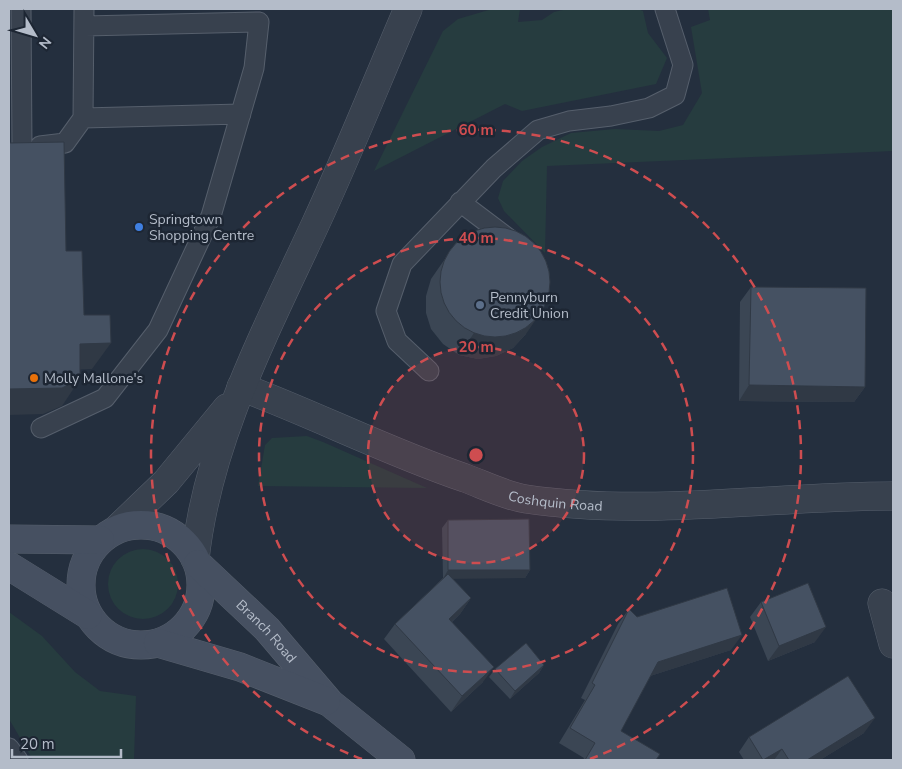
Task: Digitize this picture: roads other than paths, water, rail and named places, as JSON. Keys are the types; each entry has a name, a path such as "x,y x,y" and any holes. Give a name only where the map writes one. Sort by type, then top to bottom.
{"main road":[{"path":"9,540 108,534 137,524 157,526 175,534 189,547 197,562 202,583 199,602 195,611 177,634 158,643 138,645 118,641 101,631 88,615 81,596 80,576 87,557 108,534"},
{"name":"Branch Road","path":"197,562 268,630 330,703 401,760"},
{"path":"9,566 88,615"},
{"name":"Branch Road","path":"158,643 240,667 330,703"}],"street":[{"path":"197,562 205,494 238,393 330,193 408,9"},
{"path":"108,534 166,482 238,393"},
{"name":"Coshquin Road","path":"238,393 283,403 427,466 524,499 636,506 838,496 893,496"},
{"path":"882,603 893,644"}],"lane":[{"path":"21,9 15,148 65,143 83,118 84,18 259,22 254,68 211,216 158,330 105,398 41,428"},
{"path":"429,371 397,341 386,310 402,264 494,168 538,130 569,121 611,116 649,108 675,96 683,65 665,9"},
{"path":"83,118 241,114"},
{"path":"460,202 521,248"},
{"path":"9,748 18,760"}],"place":[{"name":"Springtown Shopping Centre","path":"139,227"},
{"name":"Pennyburn Credit Union","path":"480,305"},
{"name":"Molly Mallone's","path":"34,378"}]}
